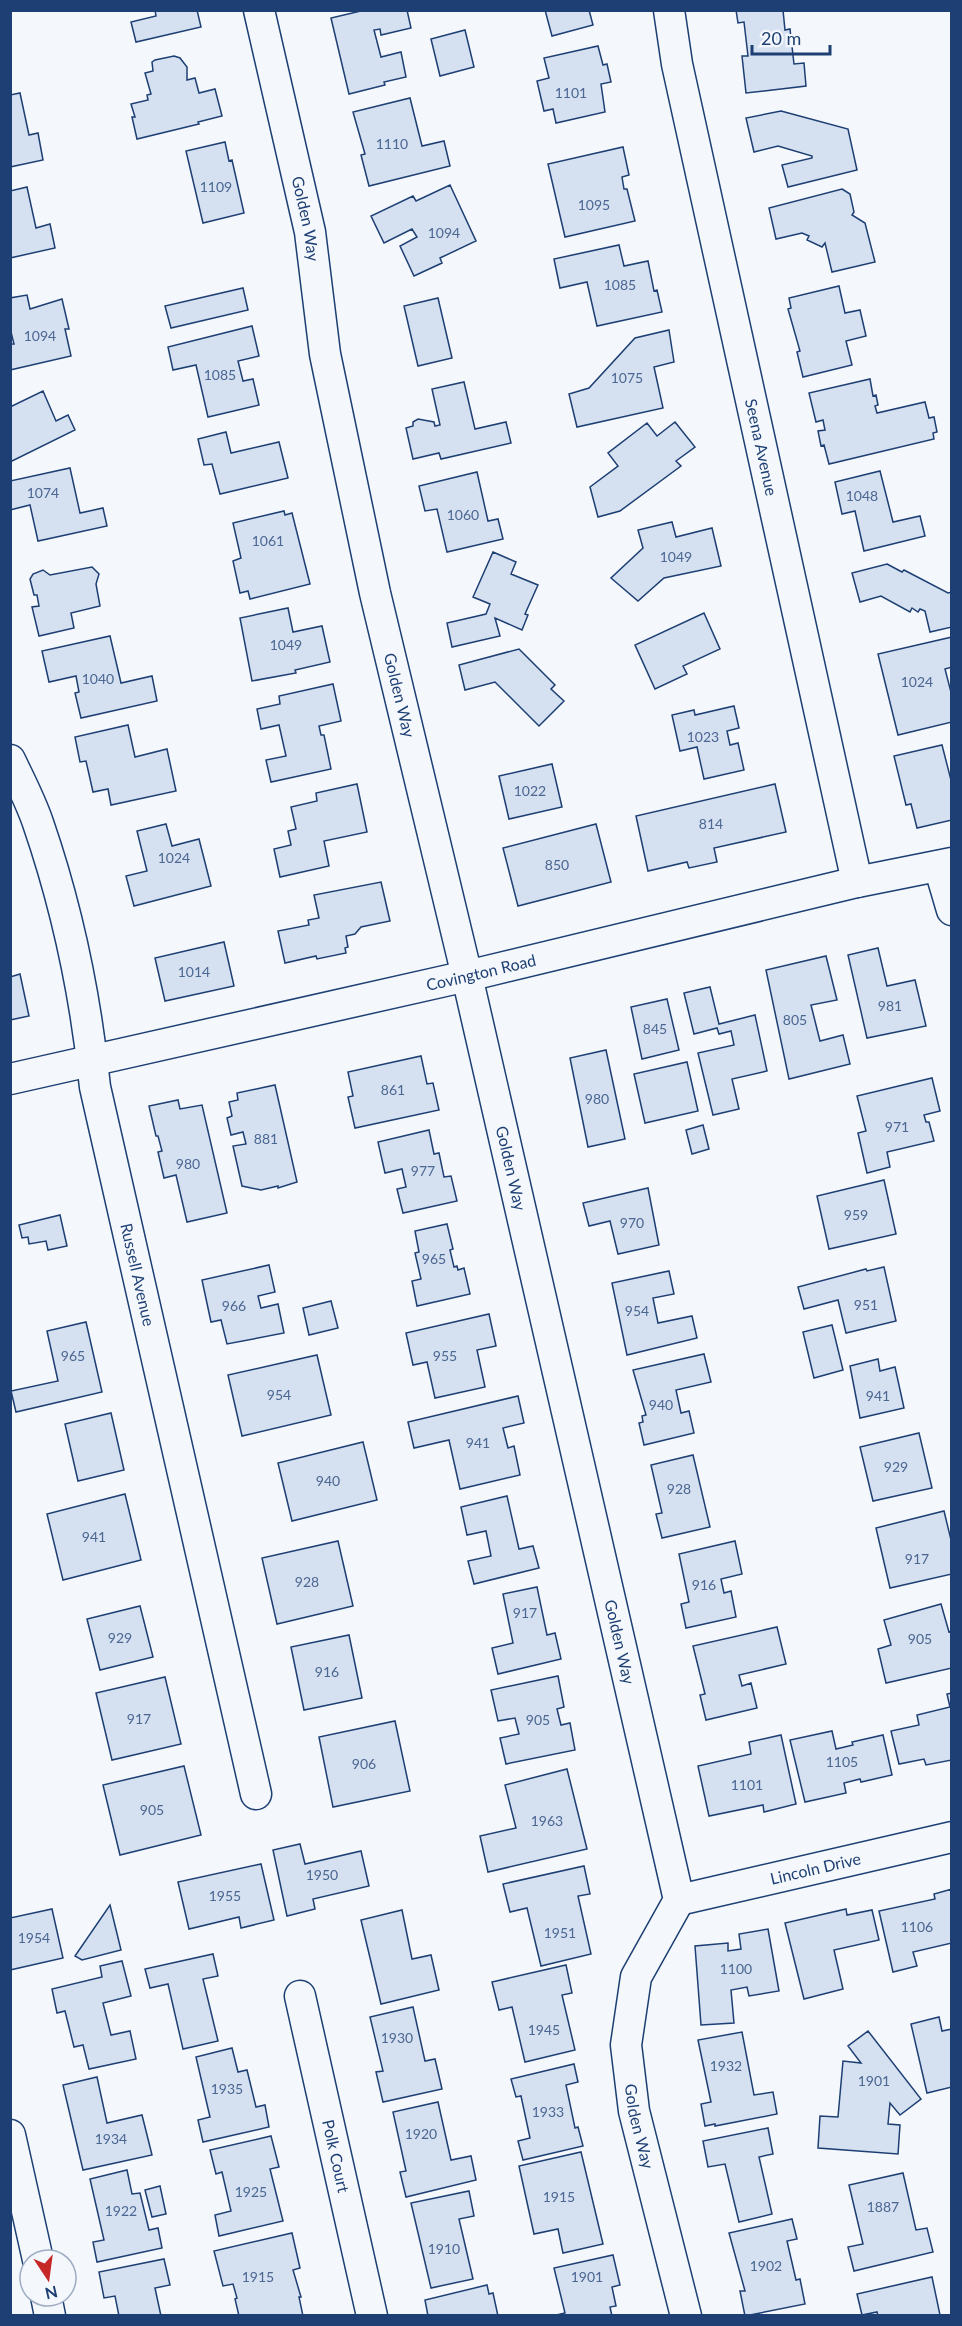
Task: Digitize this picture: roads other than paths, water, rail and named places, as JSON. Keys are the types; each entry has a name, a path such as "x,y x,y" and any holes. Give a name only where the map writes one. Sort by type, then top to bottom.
{"street":[{"name":"Golden Way","path":"259,10 310,232 325,354 375,593 467,976 679,1900 636,1977 626,2045 634,2111 686,2316"},
{"name":"Seena Avenue","path":"669,10 677,64 857,882"},
{"name":"Russell Avenue","path":"10,760 37,820 54,872 88,1022 97,1099 256,1794"},
{"name":"Covington Road","path":"10,1079 467,976 857,882 945,864"},
{"path":"945,864 951,910"},
{"name":"Lincoln Drive","path":"679,1900 951,1837"},
{"name":"Polk Court","path":"300,1996 372,2316"},
{"path":"10,2135 35,2248"}]}
